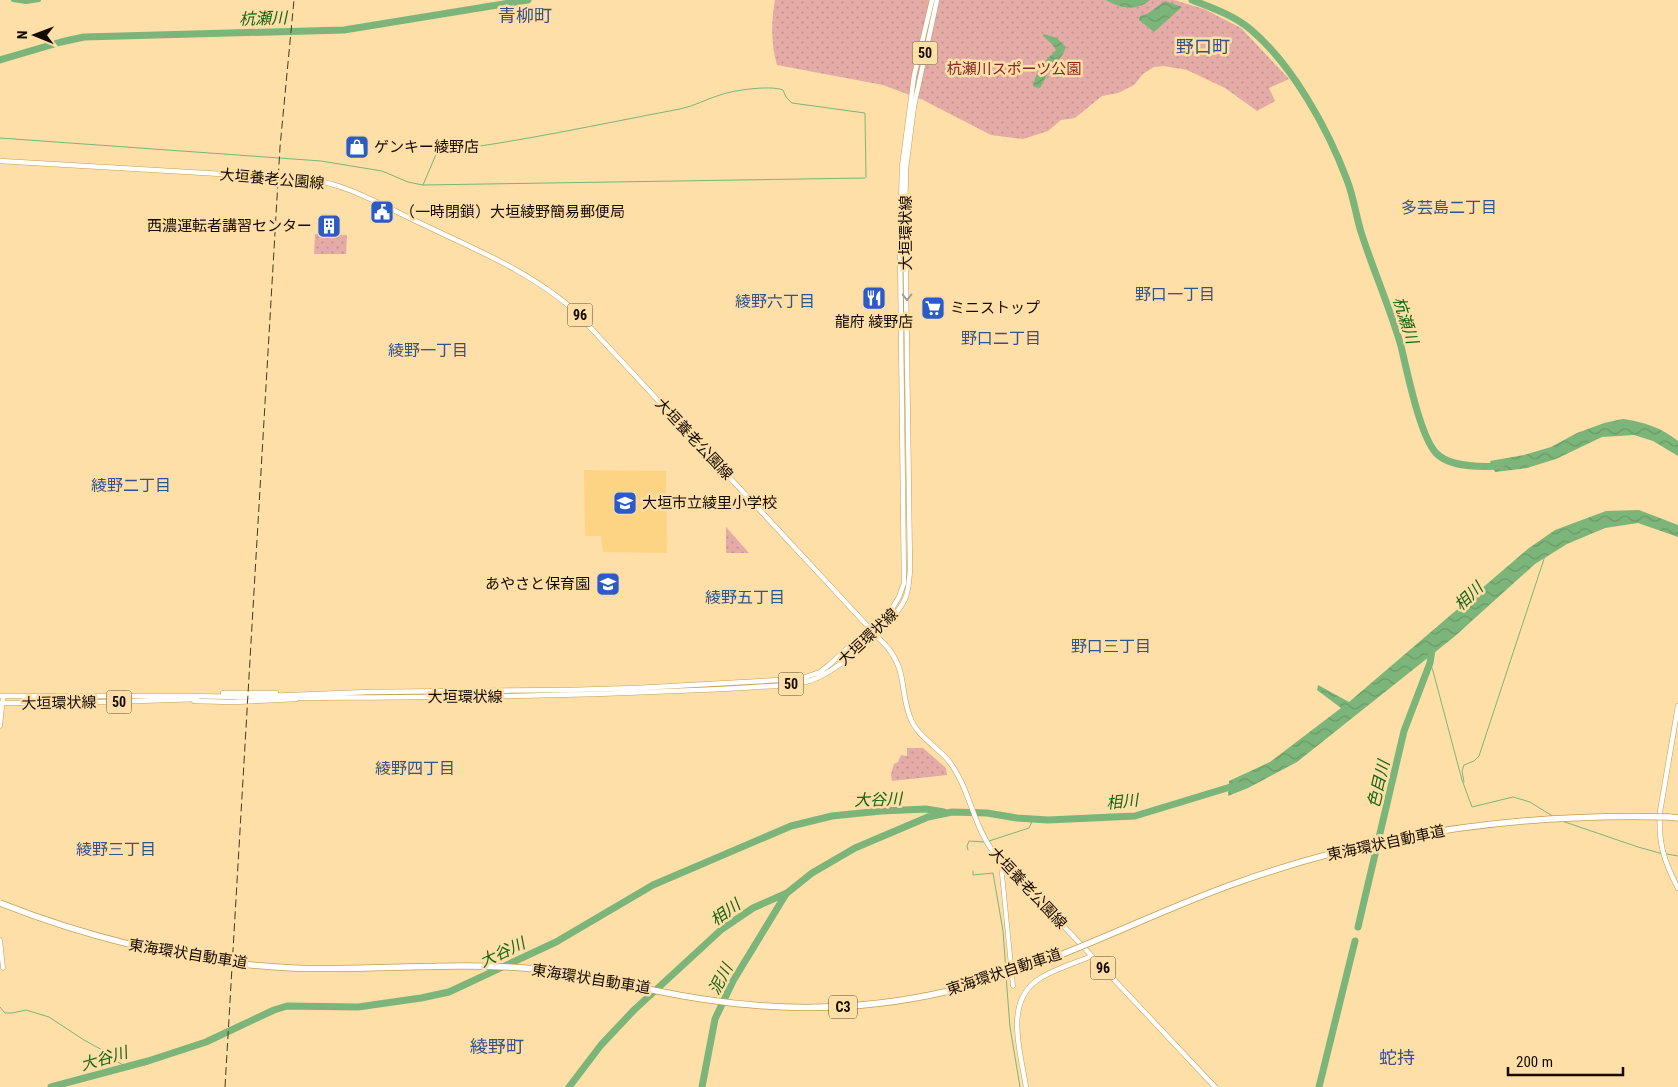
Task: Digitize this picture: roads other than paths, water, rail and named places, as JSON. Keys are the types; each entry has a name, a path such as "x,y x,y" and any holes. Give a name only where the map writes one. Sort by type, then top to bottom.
{"highway":[{"name":"東海環状自動車道","path":"0,903 43,920 102,938 161,952 219,962 294,968 451,966 520,968 579,975 685,996 732,1003 788,1007 845,1006 899,1001 978,984 1046,960 1239,882 1360,846 1439,831 1526,820 1594,816 1678,817"}],"main road":[{"name":"大垣環状線","path":"1,703 637,688 800,679 820,672 893,607 900,597 904,583 900,282 906,149 912,105 932,0"},
{"name":"大垣環状線","path":"912,105 937,0"},
{"name":"大垣養老公園線","path":"0,161 299,179 330,183 517,269 538,282 575,311 875,633 895,657 899,666 904,683 909,716 914,725 956,771 981,833 992,850 1215,1087"},
{"name":"大垣環状線","path":"303,696 502,697 637,693 793,684 813,680 833,670 898,610 905,599 909,584 903,213"},
{"path":"190,698 243,693 303,696"},
{"name":"大垣環状線","path":"1,696 190,698"},
{"path":"190,698 242,702 303,696"},
{"path":"1678,706 1659,826 1665,863 1678,888"},
{"path":"1026,1087 1017,1019 1018,1008 1024,993 1039,978 1092,956"}],"street":[{"path":"0,726 1,696"},
{"path":"1003,862 1002,874 1013,986"},
{"path":"0,940 2,968"}],"water":[{"path":"1106,0 1150,0 1140,6 1129,8"},
{"path":"1165,1 1182,7 1154,32 1139,20 1140,16 1147,14"},
{"path":"1044,34 1057,38 1066,47 1063,54 1052,69 1050,69 1040,88 1033,85 1037,74 1056,50 1043,36"},
{"path":"1623,419 1652,426 1672,436 1678,441 1678,456 1653,441 1634,435 1602,437 1556,459 1527,468 1495,472 1490,461 1524,455 1551,447 1577,433 1604,423"},
{"path":"1639,510 1678,525 1678,537 1638,523 1605,528 1567,544 1535,564 1454,637 1297,762 1248,788 1228,796 1229,781 1270,762 1341,708 1317,690 1318,685 1349,702 1529,548 1555,530 1606,511"}],"waterway":[{"path":"13,0 26,2 39,0"},
{"name":"杭瀬川","path":"0,60 84,37 344,30 528,0"},
{"name":"杭瀬川","path":"1192,0 1237,20 1265,43 1294,79 1319,119 1339,160 1349,187 1362,235 1397,332 1419,418 1430,445 1436,453 1450,462 1467,466 1501,466"},
{"path":"0,138 321,161 382,171 408,182 423,185 437,152 590,127 685,108 734,91 770,88 783,90 786,97 792,103 865,113 866,177"},
{"path":"423,185 865,178"},
{"path":"1464,782 1462,771 1464,765 1474,761 1479,756 1545,556"},
{"name":"色目川","path":"1358,927 1404,731 1430,663 1432,650"},
{"path":"1430,663 1462,780 1472,807 1513,797 1530,802 1554,817"},
{"name":"相川","path":"569,1087 601,1045 634,1010 722,929 753,908 787,893 812,873 855,848 928,817 952,812 987,813 1017,818 1048,820 1135,816 1237,785"},
{"name":"大谷川","path":"51,1087 148,1061 206,1042 274,1010 287,1006 358,1007 449,992 556,942 653,885 791,826 832,816 881,811 926,809 944,812"},
{"path":"989,841 1029,828 1033,819"},
{"path":"1562,821 1663,854"},
{"path":"968,850 969,841 985,842"},
{"path":"1667,854 1678,856"},
{"path":"973,871 973,875 993,873 1003,931 1006,972"},
{"name":"泥川","path":"702,1087 715,1019 733,981 786,894"},
{"name":"色目川","path":"1319,1087 1355,941"},
{"path":"1006,976 1010,1027 1020,1087"},
{"path":"0,1007 5,1013 26,1010 49,1017 125,1066"}],"railway":[{"path":"225,1087 280,147 294,0"}],"place":[{"name":"ゲンキー綾野店","path":"357,147"},
{"name":"（一時閉鎖）大垣綾野簡易郵便局","path":"382,212"},
{"name":"西濃運転者講習センター","path":"329,226"},
{"name":"龍府 綾野店","path":"874,298"},
{"name":"ミニストップ","path":"933,308"},
{"name":"大垣市立綾里小学校","path":"625,503"},
{"name":"あやさと保育園","path":"608,584"}],"district":[{"name":"青柳町","path":"525,16"},
{"name":"野口町","path":"1203,47"},
{"name":"多芸島二丁目","path":"1449,207"},
{"name":"野口一丁目","path":"1175,294"},
{"name":"綾野六丁目","path":"775,301"},
{"name":"野口二丁目","path":"1001,338"},
{"name":"綾野一丁目","path":"428,350"},
{"name":"綾野二丁目","path":"131,485"},
{"name":"綾野五丁目","path":"745,597"},
{"name":"野口三丁目","path":"1111,646"},
{"name":"綾野四丁目","path":"415,768"},
{"name":"綾野三丁目","path":"116,849"},
{"name":"綾野町","path":"497,1047"},
{"name":"蛇持","path":"1397,1058"}],"park label":[{"name":"杭瀬川スポーツ公園","path":"1014,69"}]}
